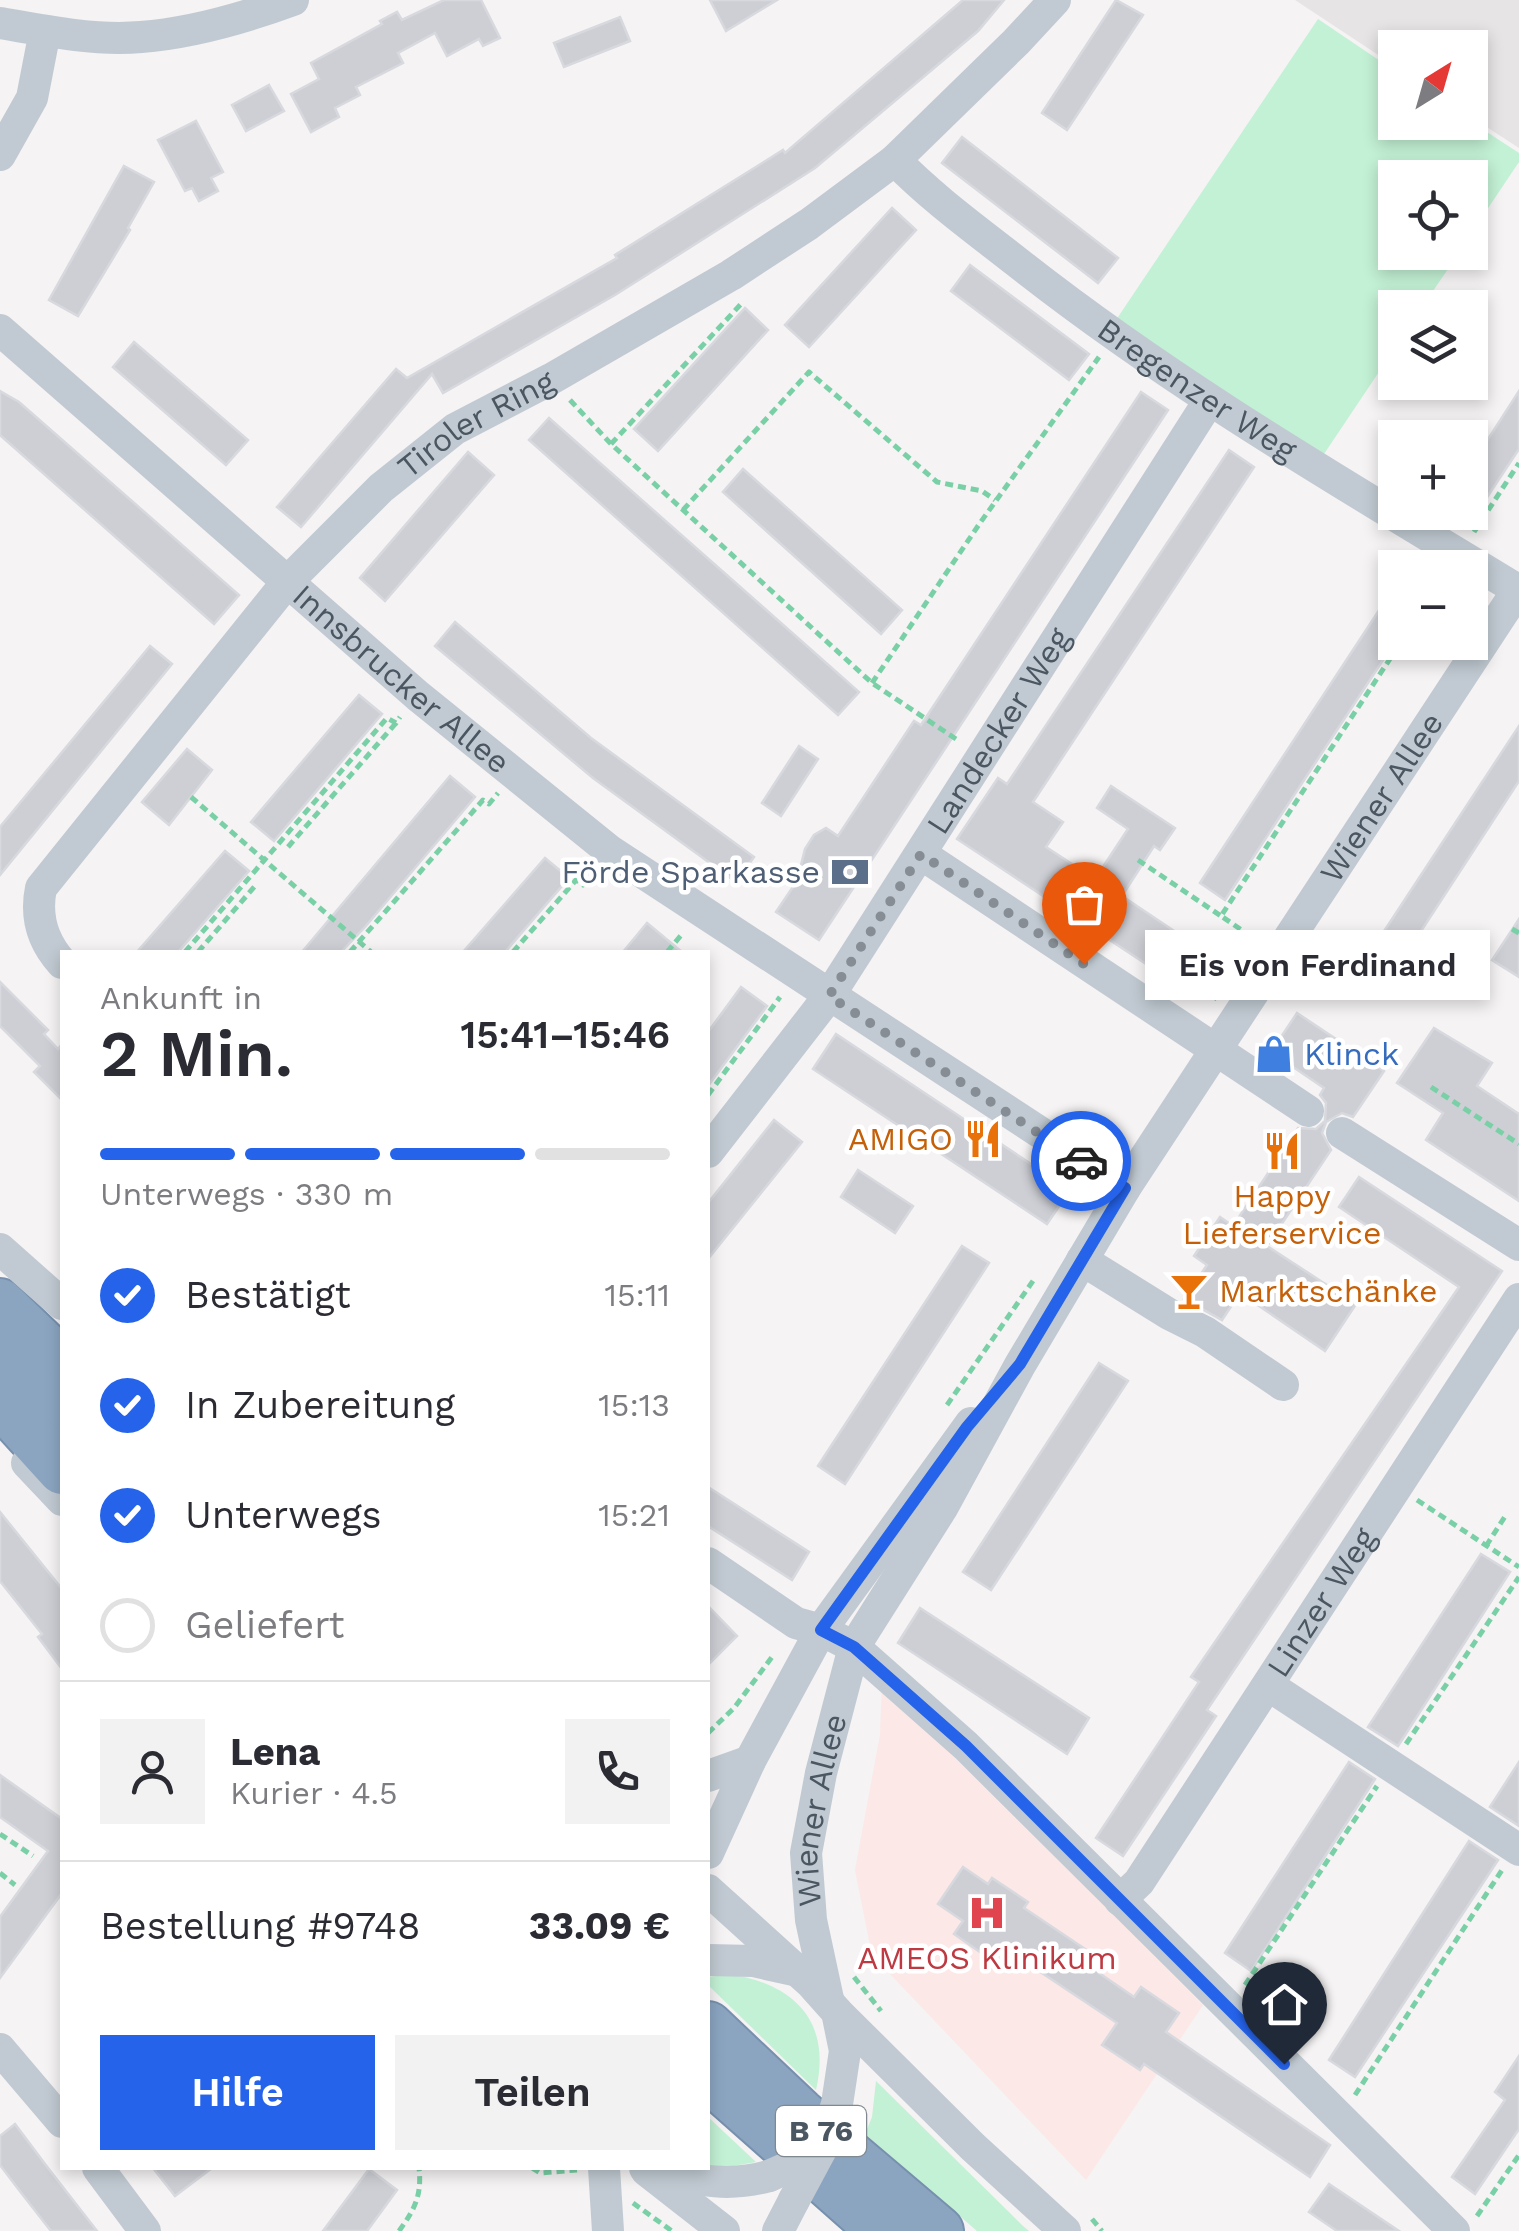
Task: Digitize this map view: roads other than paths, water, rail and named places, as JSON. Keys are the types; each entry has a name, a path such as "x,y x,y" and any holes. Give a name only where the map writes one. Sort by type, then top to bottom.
{"highway":[{"path":"0,1279 60,1328"},
{"path":"0,1303 60,1362"},
{"path":"0,1357 60,1414"},
{"path":"0,1402 60,1468"},
{"name":"B 76","path":"710,2028 863,2168 939,2231"},
{"name":"B 76","path":"710,2079 882,2231"}],"street":[{"path":"0,23 45,31 136,38 249,16 293,0"},
{"name":"Tiroler Ring","path":"60,961 40,927 41,888 288,581 381,488 455,429 731,276 809,224 895,160 1055,0"},
{"path":"0,155 32,98 45,31"},
{"name":"Bregenzer Weg","path":"895,160 923,188 1116,337 1209,401 1518,589"},
{"name":"Innsbrucker Allee","path":"0,330 418,696 610,851 1125,1188"},
{"name":"Landecker Weg","path":"710,1149 829,996 1209,401"},
{"name":"Wiener Allee","path":"778,2231 824,2144 837,2104 845,2051 811,1920 806,1853 821,1774 854,1647 942,1508 1020,1364 1125,1188 1518,589"},
{"path":"921,854 1308,1112"},
{"path":"1342,1133 1519,1246"},
{"path":"0,1249 60,1302"},
{"path":"1082,1260 1205,1332 1283,1386"},
{"name":"Linzer Weg","path":"1120,1900 1139,1882 1519,1299"},
{"name":"Wiener Allee","path":"710,1848 750,1761 821,1630 967,1427 1020,1364"},
{"path":"0,1434 60,1498"},
{"path":"710,1564 796,1623 821,1630 854,1647 966,1746 1340,2119 1466,2223"},
{"path":"1268,1684 1518,1849"},
{"path":"710,1775 750,1761"},
{"path":"710,1892 798,1972 973,2147 1074,2220"},
{"path":"710,1960 753,1961 798,1972"},
{"path":"0,2049 60,2120"},
{"path":"654,2170 721,2184 745,2183 794,2165 824,2144"},
{"path":"99,2170 144,2231"},
{"path":"604,2170 608,2231"},
{"path":"647,2170 724,2231"}],"place":[{"name":"Förde Sparkasse","path":"850,872"},
{"name":"Eis von Ferdinand","path":"1084,964"},
{"name":"Klinck","path":"1274,1054"},
{"name":"AMIGO","path":"983,1139"},
{"name":"Happy Lieferservice","path":"1282,1151"},
{"name":"Marktschänke","path":"1189,1291"},
{"name":"AMEOS Klinikum","path":"987,1913"}]}
